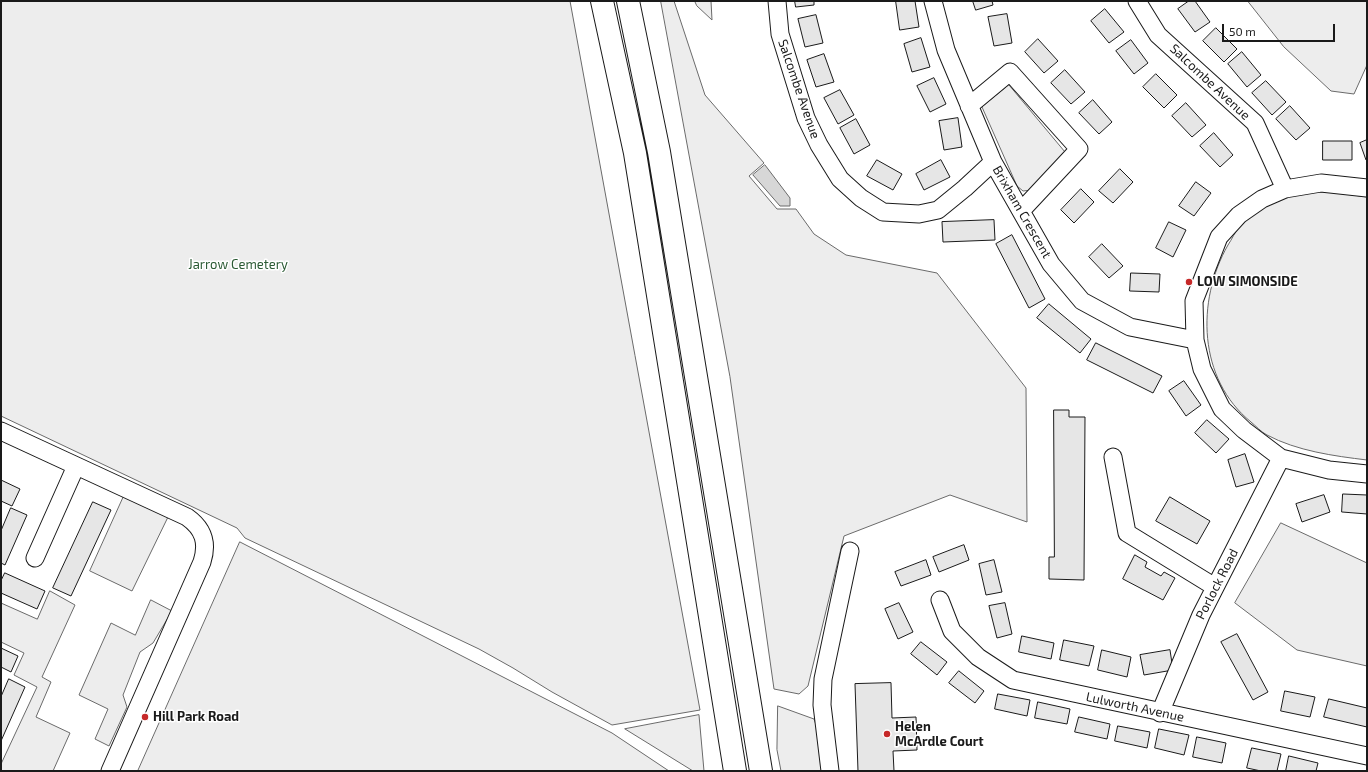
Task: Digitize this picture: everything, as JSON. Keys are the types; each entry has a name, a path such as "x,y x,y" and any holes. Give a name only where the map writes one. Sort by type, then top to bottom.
{"highway":[{"path":"602,1 634,153 735,771"},
{"path":"628,1 659,152 761,771"},
{"path":"739,636 771,771"},
{"path":"714,641 718,717 724,771"}],"street":[{"name":"Salcombe Avenue","path":"777,1 780,34 806,118 818,145 840,179 861,198 883,212 918,214 938,210 993,162"},
{"name":"Brixham Crescent","path":"933,1 946,50 993,162 1051,264 1082,301 1130,327 1195,340"},
{"name":"Salcombe Avenue","path":"1137,1 1158,35 1254,123 1285,189"},
{"path":"969,106 1010,72 1079,150 1021,211"},
{"path":"1367,188 1321,183 1285,189 1262,199 1239,215 1219,237 1194,301 1195,340 1202,369 1222,409 1244,430 1281,458 1329,470 1367,474"},
{"path":"1,431 187,517 196,523 206,542 202,562 110,771"},
{"path":"1113,457 1127,533 1215,587"},
{"name":"Porlock Road","path":"1160,712 1201,614 1281,458"},
{"path":"35,558 76,466"},
{"path":"830,771 822,705 823,679 850,552"},
{"name":"Lulworth Avenue","path":"940,600 952,631 978,657 1013,680 1367,756"}],"green space":[{"name":"Jarrow Cemetery","path":"1,1 570,1 700,710 612,725 479,649 245,538 237,528 1,416"},
{"path":"661,1 674,1 705,95 764,163 749,176 777,209 796,209 814,234 846,255 937,273 1026,388 1027,522 950,495 844,536 808,686 799,694 774,689 730,377"},
{"path":"695,1 711,1 712,20 697,6"},
{"path":"1248,1 1367,1 1367,65 1354,94 1331,91 1284,47"},
{"path":"1009,85 1065,152 1032,190 1023,191 1017,186 982,107"},
{"path":"1305,192 1333,192 1367,197 1367,460 1329,455 1303,449 1279,441 1263,432 1233,404 1221,384 1212,362 1208,338 1207,314 1211,290 1218,267 1228,245 1244,221 1265,206 1289,196"},
{"path":"124,496 168,517 132,591 90,571"},
{"path":"1281,523 1367,563 1367,666 1297,650 1235,603"},
{"path":"240,542 612,733 669,771 138,771"},
{"path":"50,591 75,605 42,677 51,682 36,717 70,733 53,771 1,771 1,764 37,687 14,675 24,653 1,642 1,603 37,619"},
{"path":"151,600 172,611 153,643 140,652 123,695 127,707 109,746 95,739 108,709 79,695 111,623 135,635"},
{"path":"778,706 814,719 818,730 822,771 781,771 777,750"},
{"path":"699,715 704,771 693,771 625,729"}],"shaded area":[{"path":"765,165 790,198 790,206 780,206 753,175"}],"building":[{"path":"795,1 814,1 814,5 796,7"},
{"path":"896,1 915,1 919,27 900,30"},
{"path":"973,1 992,1 993,5 976,10"},
{"path":"1189,1 1195,1 1210,22 1195,32 1178,9"},
{"path":"1105,9 1124,32 1109,43 1091,21"},
{"path":"1007,14 1012,43 994,46 988,17"},
{"path":"816,15 823,43 805,47 798,19"},
{"path":"1216,28 1237,49 1224,62 1203,41"},
{"path":"921,38 930,67 912,72 904,44"},
{"path":"1038,39 1058,61 1044,73 1025,52"},
{"path":"1131,40 1148,63 1134,74 1116,51"},
{"path":"1242,52 1261,75 1247,87 1228,64"},
{"path":"824,54 834,82 816,87 807,60"},
{"path":"1065,70 1085,92 1071,104 1051,83"},
{"path":"1156,74 1177,95 1164,108 1143,87"},
{"path":"934,78 946,104 930,112 917,86"},
{"path":"1266,81 1286,102 1272,115 1252,93"},
{"path":"840,90 854,115 838,124 824,98"},
{"path":"1093,100 1112,122 1099,134 1079,113"},
{"path":"1186,103 1206,125 1192,137 1172,116"},
{"path":"1290,106 1310,128 1296,140 1276,119"},
{"path":"958,118 962,147 944,150 939,121"},
{"path":"856,119 870,145 854,154 840,128"},
{"path":"1214,133 1233,155 1220,167 1200,146"},
{"path":"1367,140 1367,160 1366,160 1360,143"},
{"path":"1323,141 1352,141 1352,160 1323,160"},
{"path":"877,160 902,174 893,190 867,176"},
{"path":"941,160 950,177 924,190 916,174"},
{"path":"1120,169 1133,182 1113,203 1099,191"},
{"path":"1196,182 1211,193 1194,216 1179,206"},
{"path":"1081,189 1094,202 1074,223 1061,210"},
{"path":"994,220 995,240 943,242 942,222"},
{"path":"1169,222 1186,230 1173,257 1156,248"},
{"path":"1012,235 1045,299 1029,308 996,244"},
{"path":"1102,244 1123,266 1109,278 1089,257"},
{"path":"1131,273 1160,274 1159,292 1130,291"},
{"path":"1049,304 1091,339 1080,353 1037,318"},
{"path":"1096,343 1162,376 1153,393 1087,360"},
{"path":"1184,381 1201,405 1186,416 1169,391"},
{"path":"1054,410 1069,410 1069,417 1085,417 1084,580 1049,579 1049,557 1054,557"},
{"path":"1207,420 1229,439 1216,453 1195,433"},
{"path":"1245,454 1254,482 1236,487 1228,460"},
{"path":"1,480 20,489 12,506 1,501"},
{"path":"1343,494 1367,495 1367,514 1342,512"},
{"path":"1324,495 1330,512 1302,522 1296,504"},
{"path":"1170,497 1210,521 1197,544 1156,521"},
{"path":"93,502 111,510 71,596 53,588"},
{"path":"11,508 27,515 5,565 1,563 1,531"},
{"path":"964,545 969,560 939,572 933,557"},
{"path":"1135,555 1147,562 1145,567 1161,576 1164,572 1175,578 1163,600 1123,579"},
{"path":"926,560 931,575 901,586 895,572"},
{"path":"994,560 1002,592 986,595 979,564"},
{"path":"5,573 45,591 37,609 1,593 1,581"},
{"path":"899,603 913,632 898,639 885,609"},
{"path":"1005,603 1012,634 997,638 989,606"},
{"path":"1237,634 1268,692 1253,700 1221,642"},
{"path":"1022,636 1054,643 1051,659 1019,652"},
{"path":"1064,640 1094,646 1089,666 1060,660"},
{"path":"921,642 947,662 937,675 911,654"},
{"path":"1,648 18,656 11,672 1,667"},
{"path":"1102,650 1131,657 1127,677 1098,670"},
{"path":"1170,650 1173,670 1144,675 1140,655"},
{"path":"959,671 984,691 975,703 949,683"},
{"path":"9,679 25,687 1,741 1,697"},
{"name":"Helen McArdle Court","path":"891,683 892,718 916,717 917,750 893,751 894,771 858,771 855,684"},
{"path":"1285,691 1315,697 1310,717 1281,711"},
{"path":"998,694 1030,700 1027,716 995,709"},
{"path":"1329,699 1367,708 1367,727 1324,717"},
{"path":"1038,702 1070,709 1067,724 1035,718"},
{"path":"1079,717 1110,724 1107,739 1075,732"},
{"path":"1118,726 1150,732 1147,748 1115,741"},
{"path":"1159,729 1189,735 1184,755 1155,748"},
{"path":"1197,737 1226,743 1222,763 1193,757"},
{"path":"1252,748 1281,754 1277,771 1261,771 1247,768"},
{"path":"1289,756 1318,763 1316,771 1286,771"}],"place":[{"name":"LOW SIMONSIDE","path":"1189,282"},
{"name":"Hill Park Road","path":"145,717"},
{"name":"Helen McArdle Court","path":"887,734"}]}
